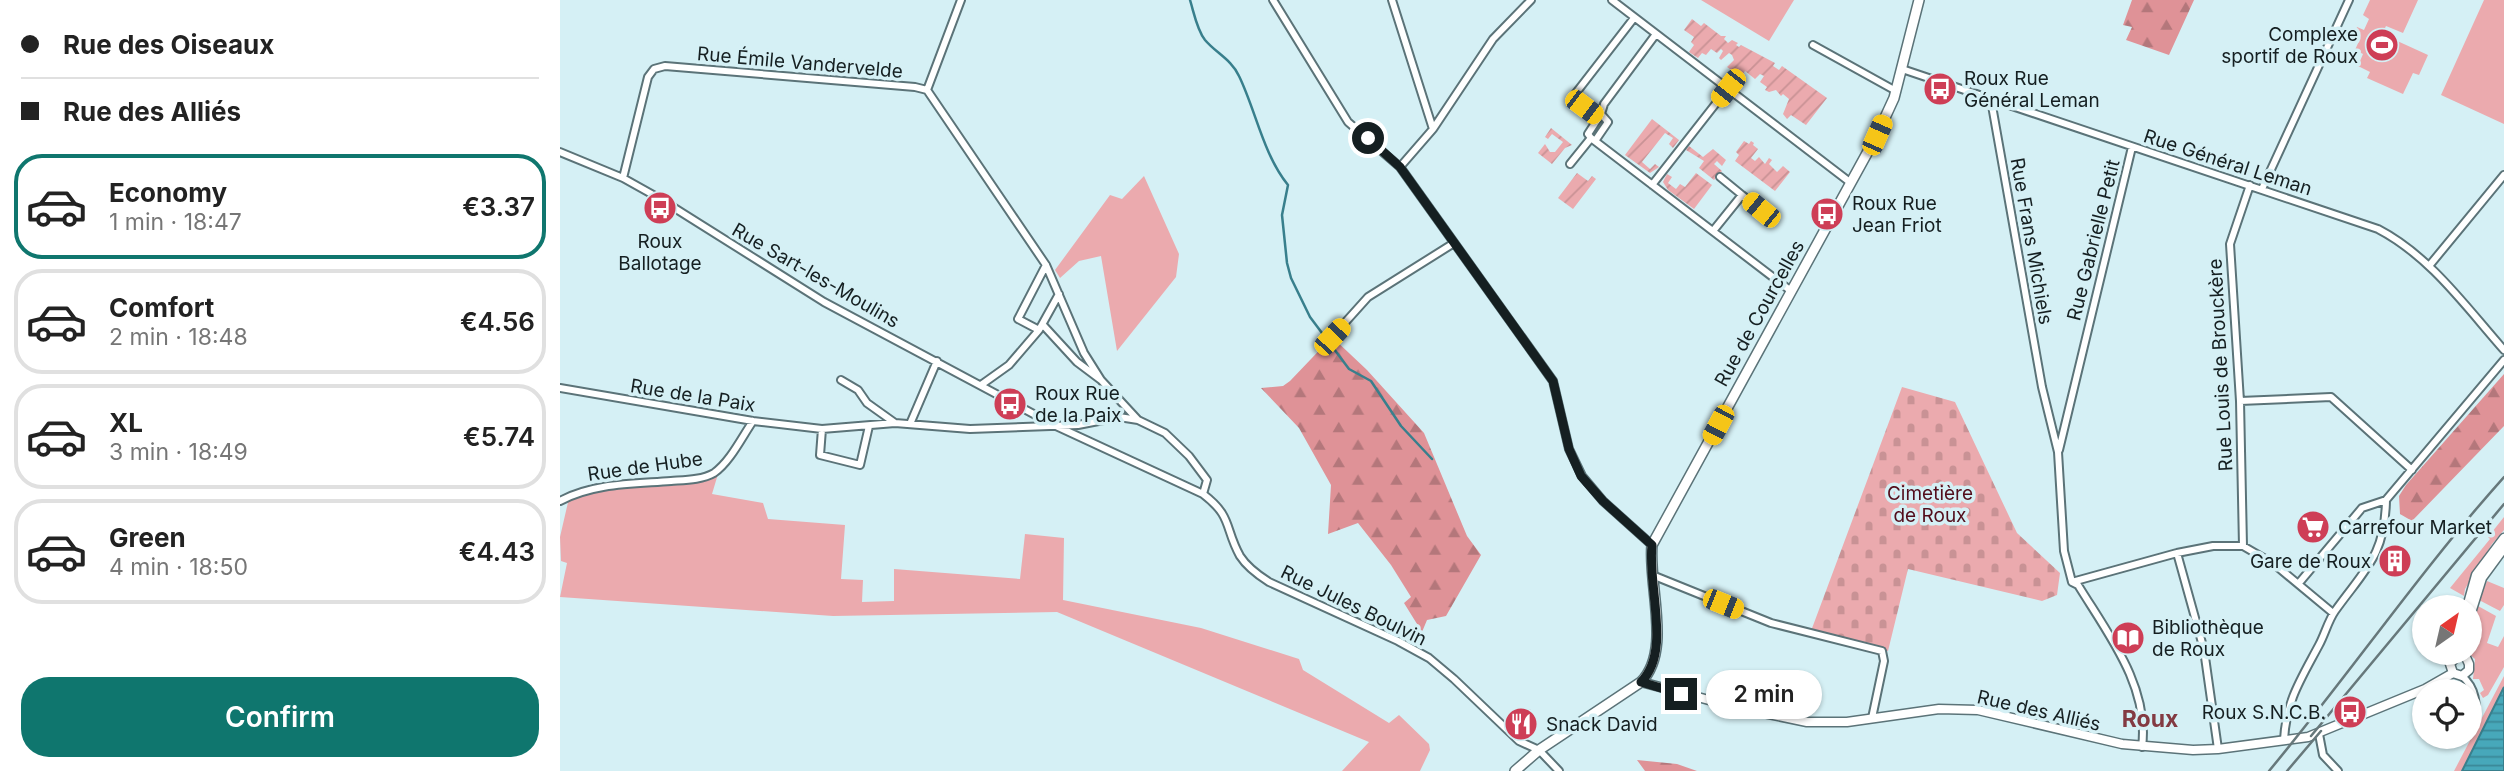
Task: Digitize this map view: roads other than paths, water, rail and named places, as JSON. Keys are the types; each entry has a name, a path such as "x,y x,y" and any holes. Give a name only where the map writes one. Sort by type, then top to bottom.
{"main road":[{"name":"Rue de Courcelles","path":"1641,682 1650,673 1657,652 1652,545 1877,135 1896,91 1919,0"},
{"path":"1515,771 1539,750 1641,682"}],"street":[{"path":"927,90 961,0"},
{"path":"1273,0 1348,122 1400,167 1553,381 1569,449 1581,476 1603,501 1652,545"},
{"path":"1392,0 1433,129"},
{"path":"1400,167 1433,129 1493,39 1531,0"},
{"path":"1612,0 1851,183"},
{"path":"2262,189 2349,0"},
{"path":"1570,164 1608,122 1572,98 1634,18"},
{"path":"1600,116 1604,104 1656,34"},
{"path":"1813,45 1896,91"},
{"name":"Rue Émile Vandervelde","path":"623,178 649,77 654,69 666,66 927,90 1046,265 1084,353 1101,380"},
{"name":"Rue Général Leman","path":"1902,69 2378,229 2397,239 2429,266 2504,350"},
{"path":"1652,185 1728,88"},
{"name":"Rue Frans Michiels","path":"1991,100 2042,387 2058,452"},
{"path":"1591,138 1791,291"},
{"name":"Rue Gabrielle Petit","path":"2058,452 2132,146"},
{"name":"Rue Sart-les-Moulins","path":"560,152 623,178 824,302 1056,426"},
{"path":"2429,266 2504,175"},
{"path":"1720,177 1761,210"},
{"name":"Rue Louis de Brouckère","path":"2243,546 2240,401 2230,244 2250,185"},
{"path":"1713,231 1742,195"},
{"path":"1332,337 1368,297 1454,243"},
{"path":"1046,265 1018,319 1041,328 1077,362 1101,380 1135,414 1138,421 1165,433 1189,456 1207,480 1203,494"},
{"path":"981,385 1009,365 1041,328 1059,295"},
{"path":"2299,583 2362,508 2386,500 2504,360"},
{"path":"909,424 937,361"},
{"path":"841,380 858,390 867,403 895,423"},
{"name":"Rue de la Paix","path":"560,388 753,421 822,429 895,423 970,429 1056,426 1078,425 1119,417 1138,421"},
{"path":"2240,401 2331,397 2412,470"},
{"name":"Rue de Hube","path":"560,501 578,491 692,479 711,474 724,462 753,421"},
{"path":"822,429 820,455 860,465 869,426"},
{"name":"Rue Jules Boulvin","path":"1056,426 1203,494 1219,507 1241,558 1255,573 1269,582 1398,641 1429,659 1519,741 1539,750 1559,771"},
{"path":"2058,452 2064,551 2072,582 2078,585 2121,656 2138,696 2144,718 2142,747"},
{"path":"2284,740 2285,720 2291,698 2333,613 2376,556 2386,523 2386,500"},
{"path":"2470,595 2476,575 2504,538"},
{"path":"2072,582 2177,553 2213,546 2243,546 2265,558 2299,583 2333,613"},
{"path":"2477,595 2482,578 2504,548"},
{"path":"2177,553 2204,649 2218,749"},
{"path":"1652,575 1771,623 1882,651 1884,661 1872,718"},
{"path":"2450,665 2453,673 2465,673"},
{"path":"2467,679 2465,673 2469,665"},
{"name":"Rue des Alliés","path":"1641,682 1791,720 1819,723 1939,709 1978,710 2142,747 2218,749 2319,734 2425,689 2453,673"},
{"path":"2319,734 2323,755 2338,771"}],"water":[{"path":"2504,687 2504,771 2462,771 2473,749 2482,749 2482,731"}],"waterway":[{"path":"1190,0 1202,36 1232,65 1239,76 1272,160 1288,185 1282,215 1287,263 1291,278 1310,317 1349,369 1371,381 1401,426 1432,459"}],"railway":[{"path":"2269,771 2443,549 2504,477"},
{"path":"2311,736 2504,504"},
{"path":"2287,771 2321,731"}],"place":[{"name":"Complexe sportif de Roux","path":"2382,45"},
{"name":"Roux Rue Général Leman","path":"1940,89"},
{"name":"Roux Ballotage","path":"660,208"},
{"name":"Roux Rue Jean Friot","path":"1827,214"},
{"name":"Roux Rue de la Paix","path":"1010,404"},
{"name":"Carrefour Market","path":"2313,527"},
{"name":"Gare de Roux","path":"2395,561"},
{"name":"Bibliothèque de Roux","path":"2128,638"},
{"name":"Roux S.N.C.B.","path":"2350,712"},
{"name":"Snack David","path":"1521,724"}],"district":[{"name":"Roux","path":"2150,719"}],"park label":[{"name":"Cimetière de Roux","path":"1930,504"}]}
